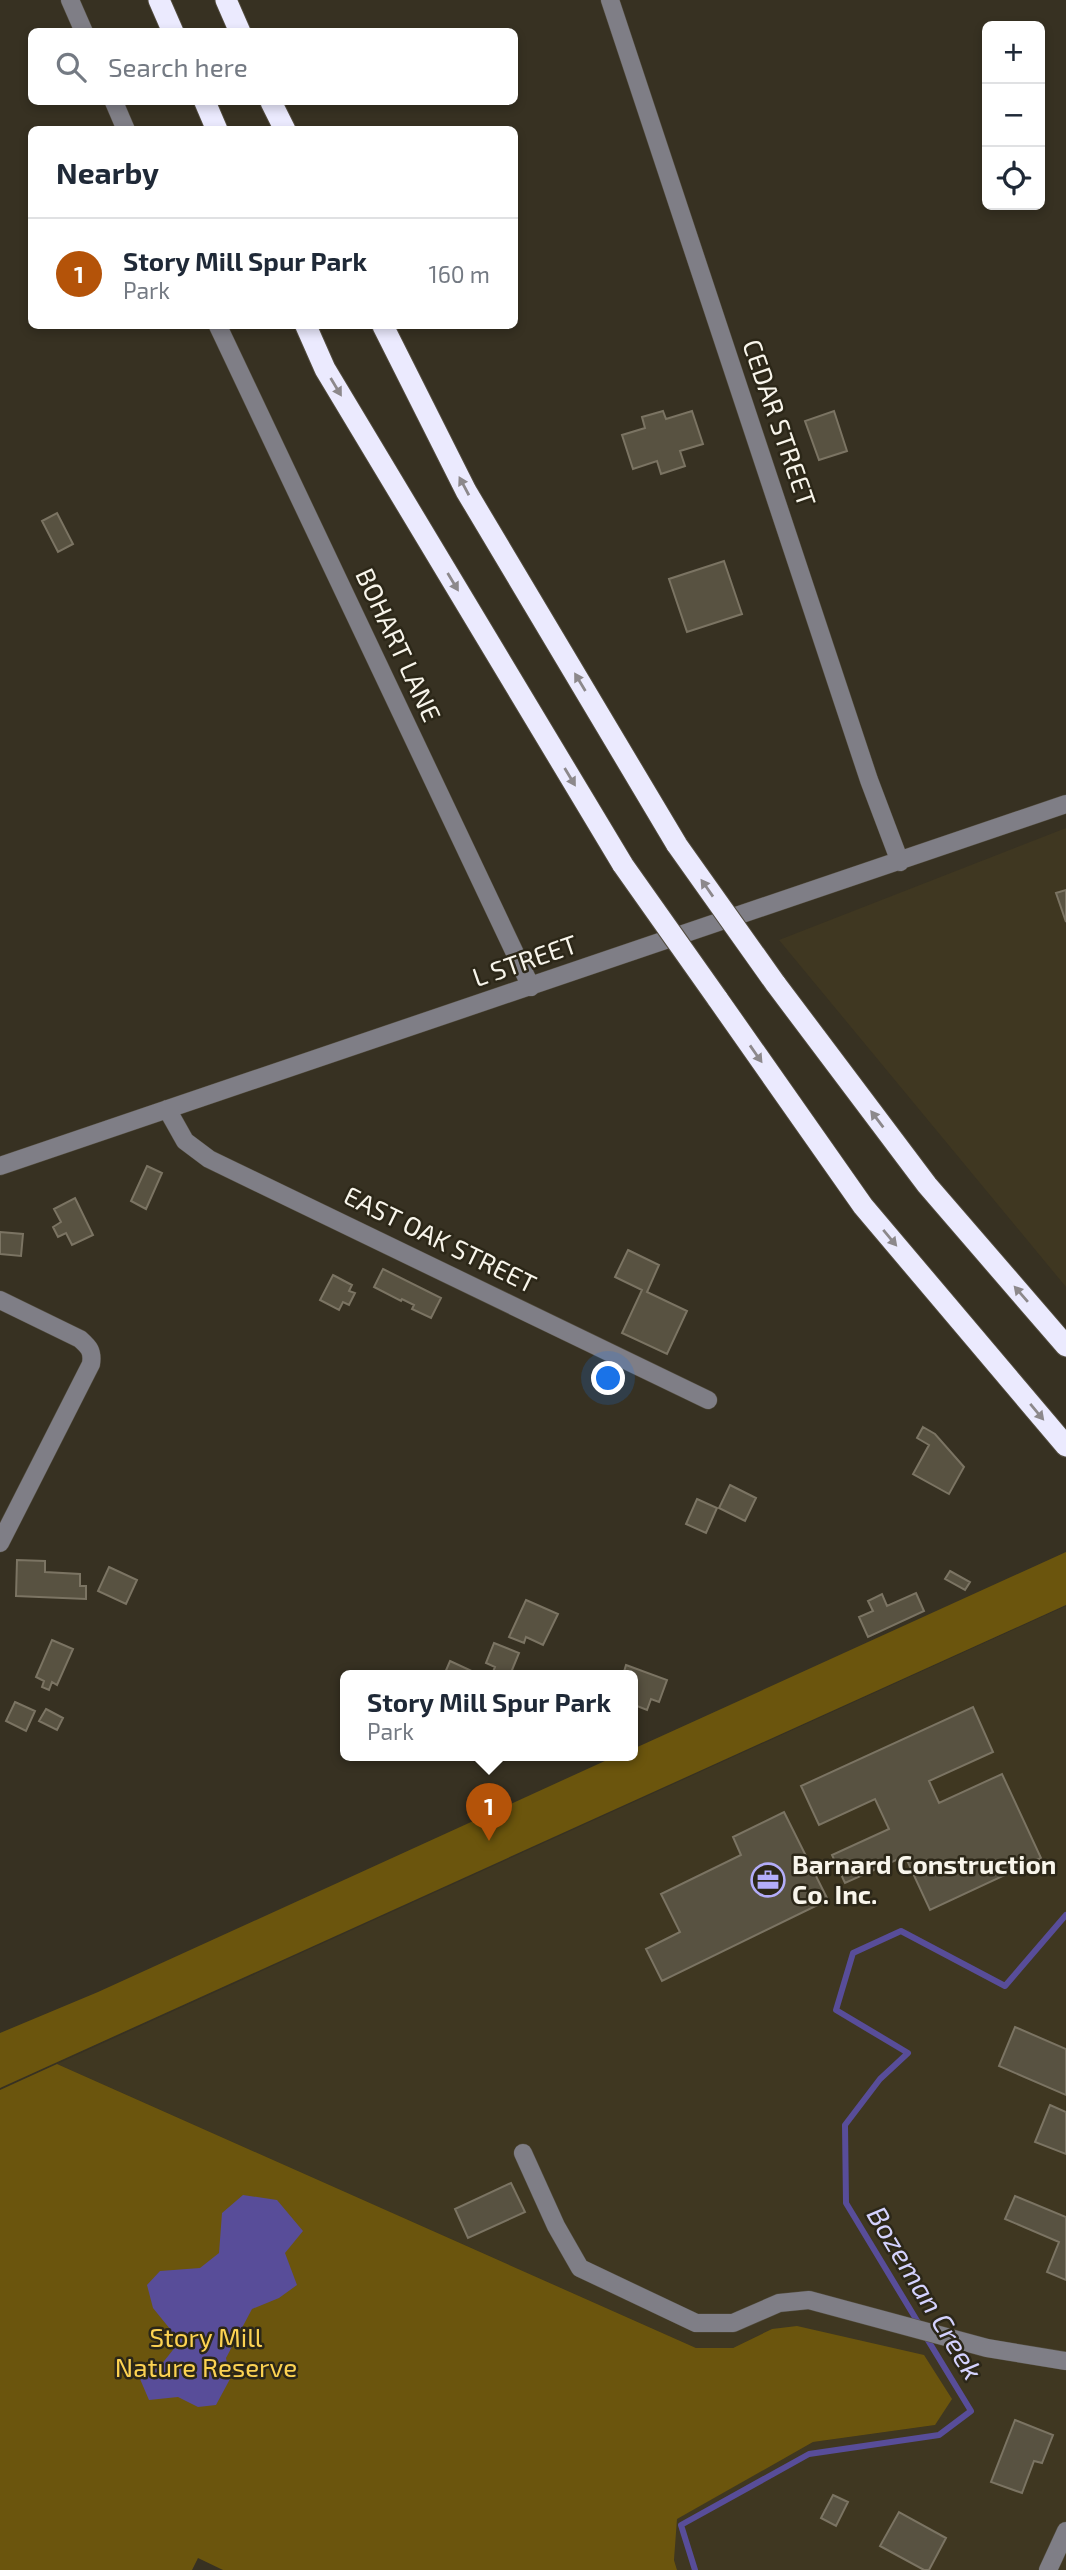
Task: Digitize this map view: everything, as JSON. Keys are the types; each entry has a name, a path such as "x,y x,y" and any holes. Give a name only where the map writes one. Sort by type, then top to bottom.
{"highway":[{"path":"159,0 171,28"},
{"path":"226,0 238,28"},
{"path":"206,105 215,126"},
{"path":"272,105 283,126"},
{"path":"307,329 325,369 623,865 863,1206 1066,1447"},
{"path":"385,329 466,491 677,845 775,983 927,1185 1066,1346"}],"street":[{"path":"71,0 82,28"},
{"name":"CEDAR STREET","path":"610,0 869,780 900,862"},
{"path":"115,105 124,126"},
{"name":"BOHART LANE","path":"219,329 531,987"},
{"name":"L STREET","path":"0,1166 1066,804"},
{"name":"EAST OAK STREET","path":"167,1109 185,1141 209,1158 708,1400"},
{"path":"0,1300 80,1339 90,1349 92,1356 92,1364 0,1543"},
{"path":"523,2153 556,2226 580,2268 696,2323 733,2323 779,2303 803,2301 987,2348 1066,2361"},
{"path":"1048,2570 1066,2531"}],"shaded area":[{"path":"1066,828 1066,1287 779,940"},
{"path":"1066,1606 1066,2570 677,2570 674,2560 676,2519 813,2442 935,2425 772,2329 733,2348 696,2348 57,2064"},
{"path":"243,2195 277,2200 303,2231 285,2253 297,2285 279,2298 252,2309 226,2358 230,2379 216,2405 198,2407 178,2397 149,2400 140,2379 161,2365 176,2346 170,2329 153,2308 147,2285 160,2271 200,2268 219,2253 222,2213"}],"green space":[{"path":"1066,1552 1066,1605 0,2088 0,2033 98,1992 605,1761 638,1761 638,1747"},
{"name":"Story Mill Nature Reserve","path":"57,2064 696,2348 733,2348 772,2329 797,2326 924,2355 952,2399 935,2425 813,2442 677,2519 674,2560 677,2570 223,2570 198,2558 192,2570 0,2570 0,2090"}],"building":[{"path":"663,411 666,419 692,411 703,444 680,451 685,466 661,474 657,461 633,469 622,435 645,428 642,417"},
{"path":"834,411 847,451 819,460 805,421"},
{"path":"57,513 73,544 58,552 42,521"},
{"path":"724,561 742,614 687,632 669,579"},
{"path":"1066,890 1066,922 1056,893"},
{"path":"147,1166 162,1173 146,1209 131,1201"},
{"path":"75,1198 93,1235 72,1245 66,1233 58,1237 53,1227 61,1222 54,1209"},
{"path":"0,1232 23,1234 21,1256 0,1254"},
{"path":"628,1250 659,1265 647,1292 687,1311 667,1354 622,1333 642,1290 615,1277"},
{"path":"383,1269 441,1298 431,1318 412,1309 414,1305 374,1287"},
{"path":"333,1275 352,1285 349,1291 355,1293 349,1305 343,1302 339,1310 320,1300"},
{"path":"923,1427 935,1434 964,1467 949,1494 913,1474 929,1445 917,1438"},
{"path":"730,1485 756,1498 745,1521 719,1508"},
{"path":"697,1499 717,1508 706,1533 686,1524"},
{"path":"17,1560 45,1561 45,1572 80,1574 80,1586 86,1586 86,1599 16,1596"},
{"path":"109,1567 137,1580 126,1604 98,1591"},
{"path":"950,1571 970,1582 965,1590 945,1579"},
{"path":"916,1593 924,1611 868,1637 859,1617 873,1611 868,1601 882,1594 887,1606"},
{"path":"526,1600 558,1614 543,1645 526,1637 524,1643 509,1637"},
{"path":"52,1640 73,1649 57,1685 52,1682 49,1690 42,1687 44,1681 36,1677"},
{"path":"494,1643 519,1653 512,1670 494,1670 495,1667 486,1663"},
{"path":"450,1661 470,1670 446,1670"},
{"path":"626,1665 667,1680 659,1702 651,1699 647,1710 638,1706 638,1670 624,1670"},
{"path":"15,1702 35,1711 26,1731 6,1721"},
{"path":"973,1707 993,1752 929,1781 939,1803 1002,1774 1041,1858 930,1910 905,1856 845,1883 832,1855 889,1829 875,1799 819,1825 801,1786"},
{"path":"46,1709 63,1718 57,1730 39,1721"},
{"path":"784,1812 828,1900 662,1981 646,1949 680,1932 661,1894 741,1855 733,1837"},
{"path":"1015,2027 1066,2049 1066,2095 999,2066"},
{"path":"1050,2105 1066,2112 1066,2154 1035,2142"},
{"path":"511,2183 525,2212 468,2238 455,2209"},
{"path":"1015,2196 1066,2217 1066,2280 1047,2272 1059,2242 1005,2219"},
{"path":"1015,2420 1053,2435 1042,2463 1034,2461 1022,2493 991,2482"},
{"path":"833,2495 848,2502 836,2526 821,2518"},
{"path":"899,2512 946,2538 929,2570 924,2570 880,2546"}],"waterway":[{"name":"Bozeman Creek","path":"919,2324 846,2203 845,2125 880,2079 908,2053 836,2010 853,1953 901,1931 1005,1986 1066,1915"},
{"name":"Bozeman Creek","path":"695,2570 681,2525 809,2454 939,2435 971,2411 926,2337"}],"place":[{"name":"Story Mill Spur Park","path":"489,1841"},
{"name":"Barnard Construction Co. Inc.","path":"768,1880"}]}
